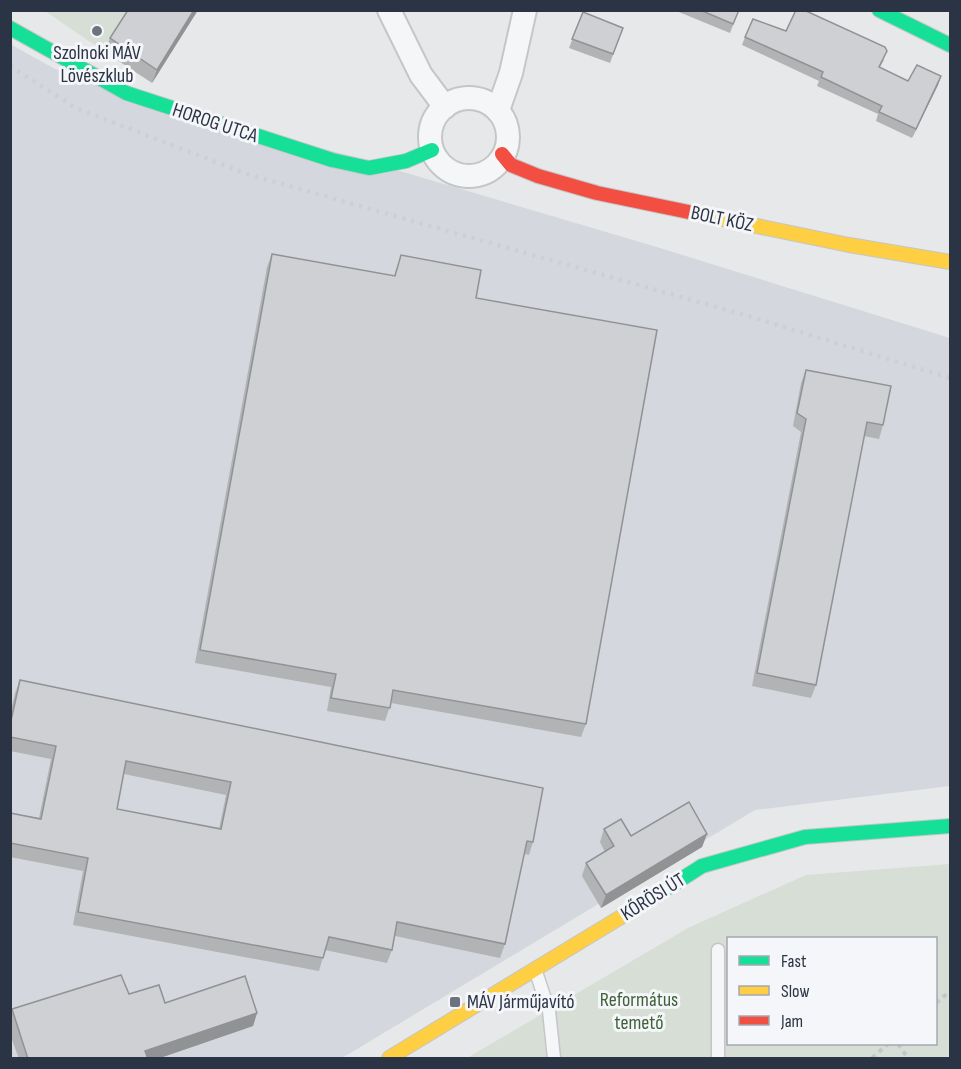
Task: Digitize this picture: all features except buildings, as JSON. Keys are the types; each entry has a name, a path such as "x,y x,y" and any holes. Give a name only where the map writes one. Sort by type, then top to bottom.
{"street":[{"path":"389,10 421,75 445,107"},
{"path":"498,110 511,73 525,10"},
{"path":"879,10 951,45"},
{"name":"HOROG UTCA","path":"10,28 126,93 332,160 369,168 406,161 432,150"},
{"path":"466,98 478,99 498,110 508,136 502,154 487,171 466,176 445,168 432,150 429,141 433,122 445,107 466,98"},
{"name":"BOLT KÖZ","path":"502,154 511,165 538,176 597,193 849,245 951,262"},
{"name":"KŐRÖSI ÚT","path":"389,1059 702,866 805,837 951,826"}],"lane":[{"path":"718,950 718,1059"},
{"path":"535,971 549,1011 554,1059"}],"path":[{"path":"937,1002 951,991"},
{"path":"872,1059 887,1045"},
{"path":"899,1045 908,1059"}],"shaded area":[{"name":"MÁV Járműjavító","path":"10,44 55,69 660,248 950,338 950,786 755,810 342,1058 11,1058"}],"green space":[{"name":"Szolnoki MÁV Lövészklub","path":"45,11 132,11 105,52"},
{"name":"Református temető","path":"950,864 950,1058 467,1058 688,928 806,875"}],"railway":[{"path":"10,66 76,108 247,174 755,318 950,378"}],"traffic: fast":[{"path":"879,10 950,45"},
{"path":"10,28 126,93 332,160 369,168 406,161 432,150"},
{"path":"644,903 702,866 805,837 950,826"}],"traffic: slow":[{"path":"708,216 849,245 950,262"},
{"path":"389,1058 644,903"}],"traffic: jam":[{"path":"502,154 511,165 538,176 597,193 708,216"}],"place":[{"name":"Szolnoki MÁV Lövészklub","path":"97,31"},
{"name":"MÁV Járműjavító","path":"455,1002"}]}
